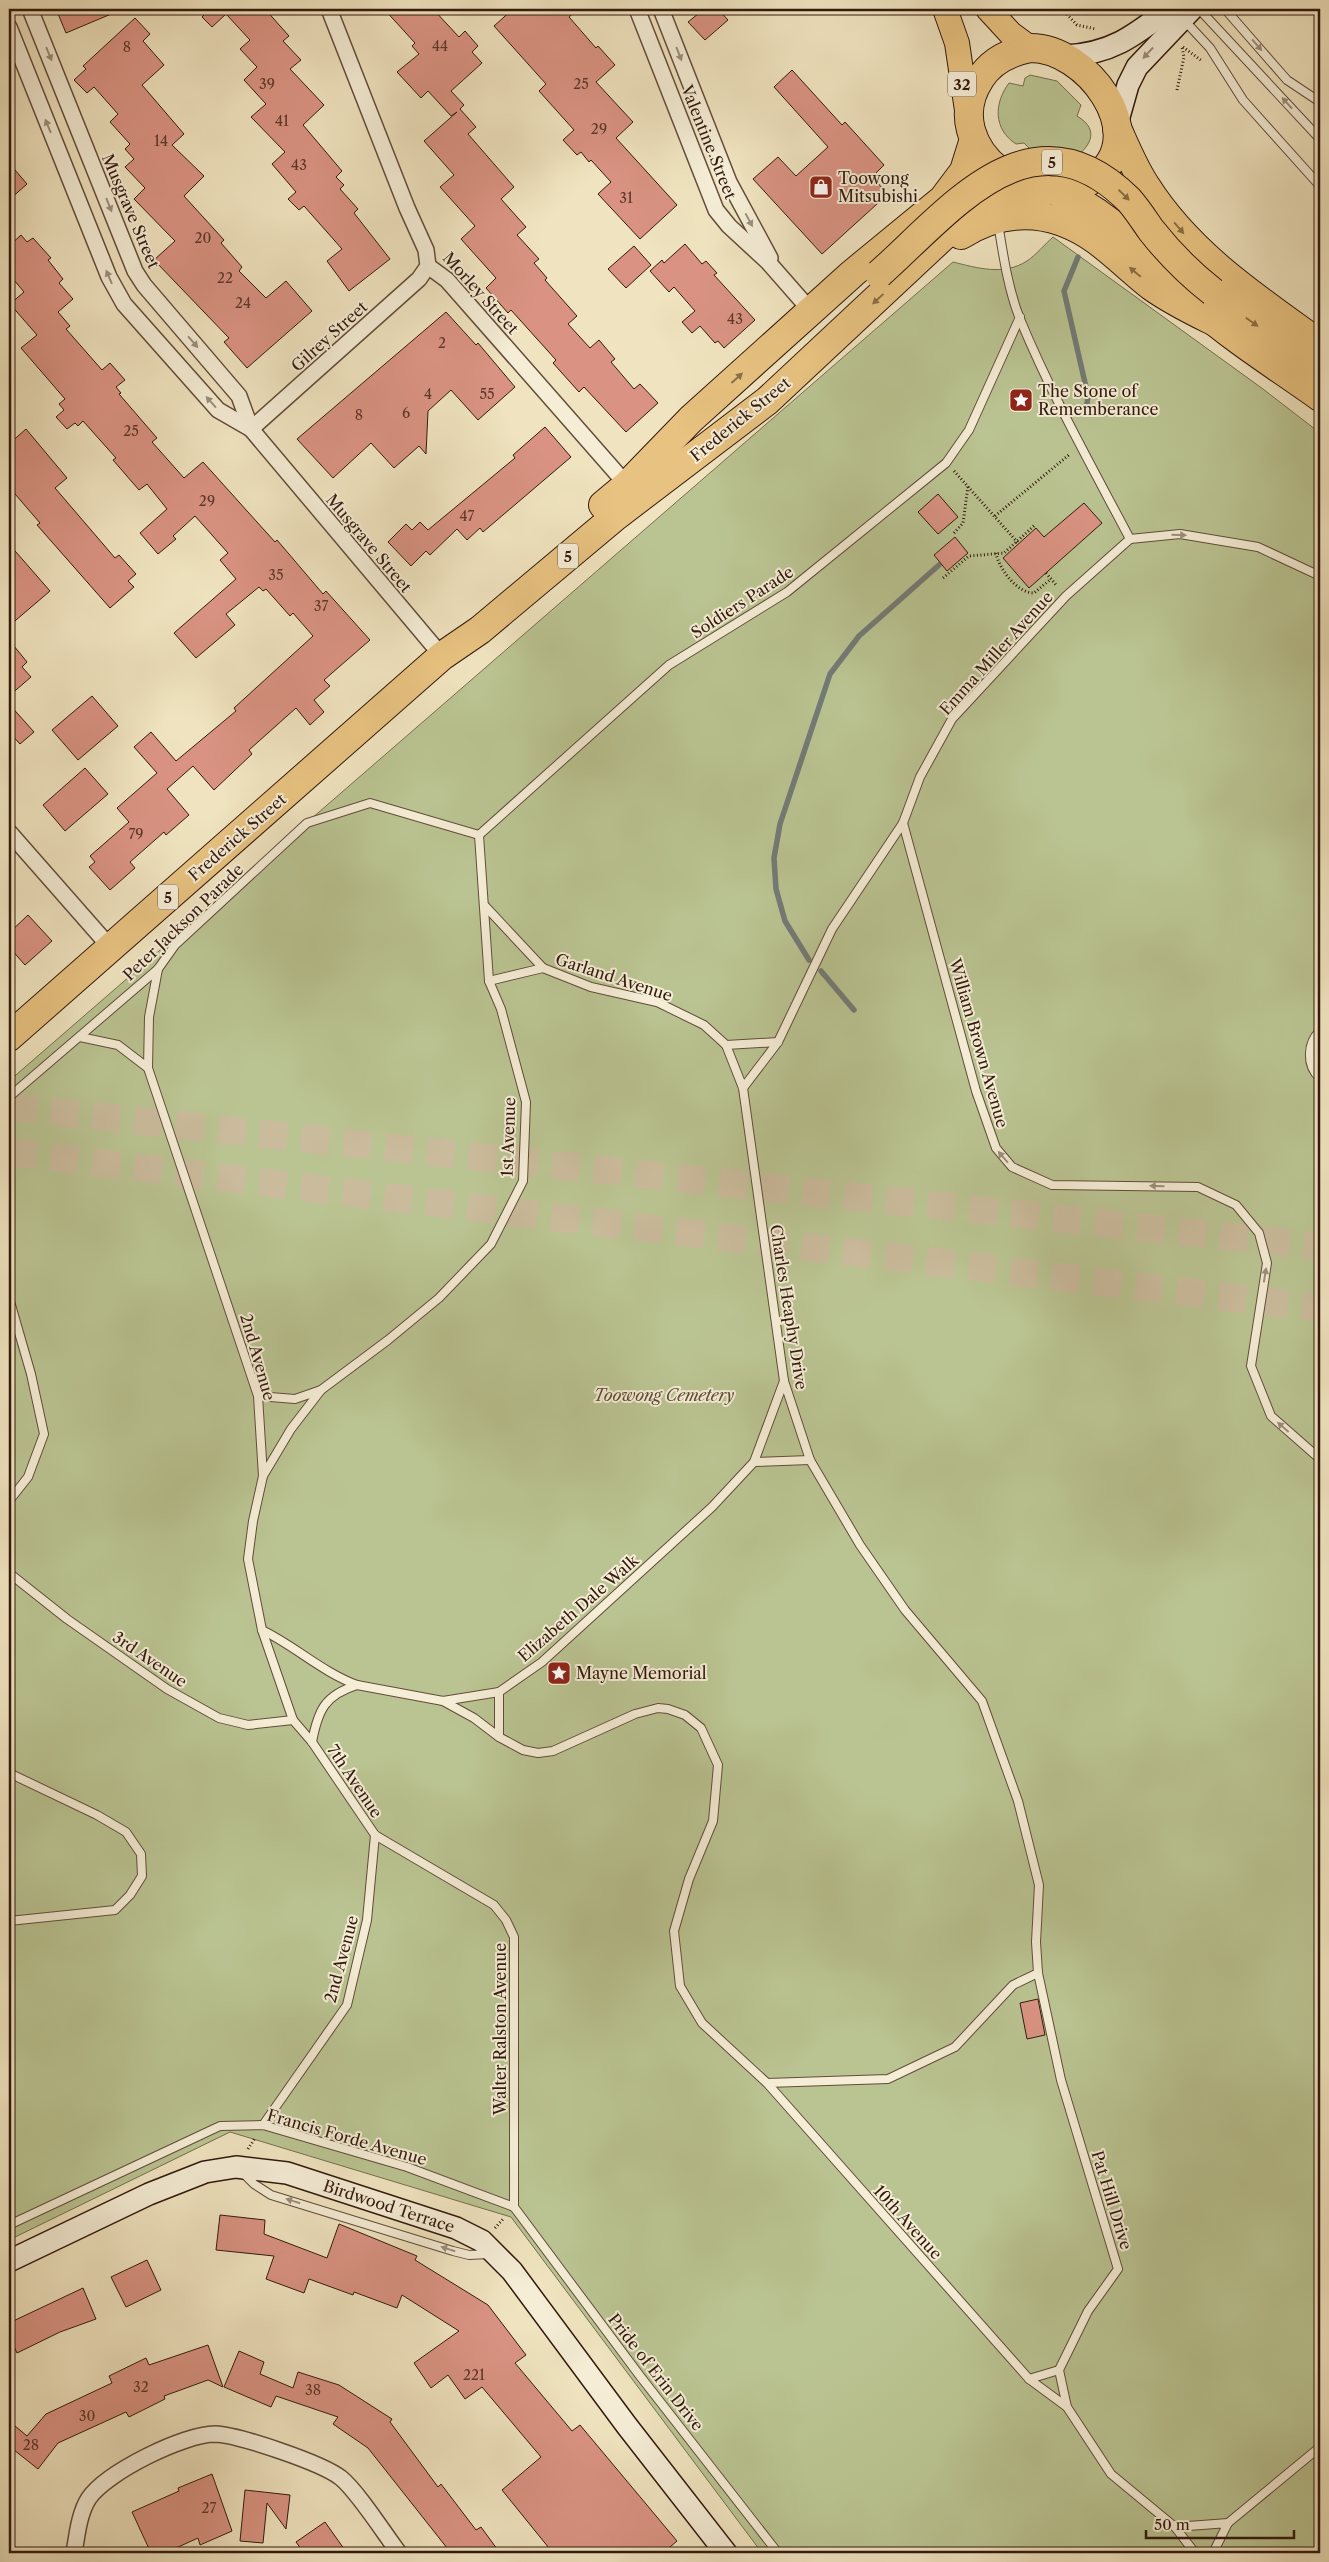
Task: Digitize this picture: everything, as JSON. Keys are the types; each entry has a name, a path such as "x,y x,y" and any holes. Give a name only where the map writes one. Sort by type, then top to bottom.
{"highway":[{"path":"1221,325 1195,305 1115,224 1079,201 1018,183 1003,174 984,156 972,132 970,102 981,77 991,66 1007,55 1030,48 1045,49 1065,56 1096,83 1106,98 1136,170 1146,187 1183,233 1232,280 1320,344"},
{"path":"1046,190 1083,185 1103,171 1114,154 1117,126"},
{"name":"Frederick Street","path":"442,656 471,619 627,485 691,419 950,192 964,171 972,132"},
{"name":"5","path":"627,485 665,463 761,381 987,178 1020,164 1053,162 1087,170 1113,185 1130,202 1171,253 1213,292 1320,370"},
{"name":"Frederick Street","path":"9,1037 442,656 480,630 616,516 767,401 914,266 947,231 976,207 999,196 1046,190"},
{"name":"5","path":"914,266 973,228 1012,214 1030,214 1078,229 1097,241 1159,291 1221,325 1320,397"}],"main road":[{"name":"32","path":"945,9 957,43 972,132"},
{"path":"988,9 1011,34 1030,48"},
{"path":"1065,56 1093,54 1115,46 1138,32 1184,11"},
{"path":"1117,126 1134,72 1184,11"},
{"name":"Birdwood Terrace","path":"9,2261 149,2194 205,2172 236,2167 287,2173 434,2219 489,2248 512,2271 627,2426 726,2553"}],"street":[{"name":"Musgrave Street","path":"30,9 135,271 144,286 239,396 251,429"},
{"name":"Morley Street","path":"330,9 407,208 426,250 428,266 447,280 627,485"},
{"name":"Valentine Street","path":"637,9 716,210 729,226 776,270 812,311"},
{"name":"Valentine Street","path":"661,9 729,182 776,270"},
{"name":"Musgrave Street","path":"9,27 118,295 134,317 218,410 251,429 442,656"},
{"name":"Gilrey Street","path":"251,429 419,279 428,266"},
{"path":"9,832 110,947"},
{"path":"74,2553 79,2526 88,2500 100,2485 113,2475 179,2442 197,2436 217,2434 313,2462 341,2478 399,2553"}],"lane":[{"path":"1225,9 1287,80 1320,102"},
{"path":"1184,11 1320,139"},
{"path":"1184,11 1243,100 1320,186"},
{"path":"997,218 1006,269 1020,317 1081,445 1130,539 1180,534 1258,546 1320,576"},
{"name":"Soldiers Parade","path":"478,835 669,665 787,592 946,463 969,430 1020,317"},
{"name":"Emma Miller Avenue","path":"743,1088 778,1042 832,929 904,822 920,778 952,719 1066,596 1130,539"},
{"name":"Peter Jackson Parade","path":"9,1097 158,970 175,945 307,822 370,803 478,835"},
{"name":"William Brown Avenue","path":"904,822 976,1091 996,1148 1012,1167 1052,1185 1198,1187 1236,1205 1259,1233 1267,1263 1252,1366 1271,1416 1320,1459"},
{"name":"1st Avenue","path":"320,1390 388,1340 439,1298 491,1244 523,1181 526,1102 501,1009 489,981 485,906 478,835"},
{"path":"485,906 543,968 489,981"},
{"name":"Garland Avenue","path":"543,968 591,987 657,1002 704,1025 726,1045"},
{"path":"148,1068 149,1017 158,970"},
{"path":"1320,1031 1311,1044 1310,1055 1312,1066 1320,1078"},
{"path":"80,1037 118,1045 148,1068"},
{"path":"726,1045 778,1042"},
{"name":"Charles Heaphy Drive","path":"726,1045 743,1088 784,1381 810,1460 860,1545 905,1610 982,1701 1018,1801 1039,1885 1036,1942 1038,1973"},
{"name":"2nd Avenue","path":"148,1068 258,1396 263,1476 253,1520 248,1559 262,1630 293,1720 312,1742"},
{"path":"9,1298 31,1374 44,1434 28,1477 9,1500"},
{"path":"784,1381 754,1462 810,1460"},
{"path":"258,1396 295,1399 320,1390"},
{"path":"263,1476 291,1429 320,1390"},
{"name":"Elizabeth Dale Walk","path":"262,1630 287,1642 336,1678 357,1685 444,1701 499,1692 550,1655 712,1507 754,1462"},
{"name":"3rd Avenue","path":"9,1573 67,1619 167,1689 219,1718 248,1725 293,1720"},
{"path":"312,1742 316,1721 325,1704 338,1691 357,1685"},
{"path":"499,1692 499,1737"},
{"name":"10th Avenue","path":"444,1701 474,1718 499,1737 524,1750 538,1753 553,1751 635,1714 658,1708 668,1708 685,1715 701,1728 718,1765 712,1821 688,1879 674,1931 680,1986 702,2023 767,2083 1030,2379 1067,2407"},
{"name":"7th Avenue","path":"312,1742 375,1835"},
{"path":"9,1772 97,1815 126,1832 141,1854 142,1876 130,1895 115,1910 9,1921"},
{"name":"2nd Avenue","path":"263,2125 347,2005 367,1920 375,1835"},
{"name":"Walter Ralston Avenue","path":"375,1835 494,1905 506,1920 514,1937 514,2207"},
{"path":"767,2083 888,2079 955,2047 1013,1985 1038,1973"},
{"name":"Pat Hill Drive","path":"1038,1973 1061,2080 1118,2269 1088,2311 1059,2370"},
{"name":"Francis Forde Avenue","path":"9,2224 220,2126 263,2125 407,2167 514,2207"},
{"name":"Pride of Erin Drive","path":"514,2207 640,2376 778,2553"},
{"path":"1030,2379 1059,2370 1067,2407 1111,2474 1175,2527 1195,2553"},
{"path":"1214,2553 1228,2523 1320,2447"},
{"path":"1175,2527 1228,2523"}],"path":[{"path":"1062,9 1077,25 1101,29"},
{"path":"1177,90 1184,56 1182,46"},
{"path":"995,516 1081,445"},
{"path":"946,463 1018,542"},
{"path":"954,533 963,523 968,486"},
{"path":"943,578 969,556 1004,553 1018,542 1035,524"},
{"path":"996,553 998,563 1022,591 1034,593 1051,579"},
{"path":"236,2167 263,2125"},
{"path":"489,2248 514,2207"}],"green space":[{"path":"1030,75 1057,81 1081,105 1077,116 1089,128 1091,133 1090,139 1083,151 1071,161 1031,150 1024,143 1016,144 1003,131 998,115 1004,91 1009,83 1023,86 1025,78"},
{"name":"Toowong Cemetery","path":"1053,237 1263,389 1320,433 1320,2553 762,2553 511,2217 230,2132 9,2240 9,1081 953,262 990,269 1018,266 1034,256"}],"building":[{"path":"56,9 123,9 66,33"},
{"path":"210,9 265,9 289,36 283,41 301,60 290,69 324,105 303,125 342,171 336,177 344,185 340,189 358,209 354,213 390,259 349,291 327,261 342,249 304,206 299,210 288,199 296,192 272,164 285,152 251,117 266,104 244,80 257,67 240,49 250,40 226,14 212,27 202,17"},
{"path":"384,9 433,9 459,37 465,31 478,46 472,52 482,63 451,91 464,105 460,109 476,127 468,134 514,187 501,199 526,227 517,235 539,259 534,263 547,278 545,280 577,316 568,324 590,348 599,340 615,359 611,362 634,389 640,384 658,403 626,432 584,387 579,392 553,363 556,360 511,310 508,313 486,288 496,278 461,239 475,226 440,187 454,175 424,141 457,112 451,116 428,91 421,98 397,72 419,54 412,46 415,43"},
{"path":"513,9 578,9 569,17 596,48 598,46 615,65 596,82 633,122 616,138 677,205 640,239 598,194 611,182 591,160 589,162 581,152 577,155 563,140 574,130 539,91 546,84 494,26"},
{"path":"704,9 718,9 728,20 705,40 688,22"},
{"path":"135,18 150,34 143,41 164,65 142,85 184,134 172,145 204,176 184,196 224,240 221,243 242,267 239,271 266,298 286,281 312,311 247,368 224,342 229,338 154,260 175,241 134,199 145,188 125,167 134,159 125,149 130,144 110,122 118,114 94,87 87,93 74,80 86,69 83,66"},
{"name":"Toowong Mitsubishi","path":"792,70 842,125 845,122 884,165 872,177 888,194 822,254 753,179 778,157 796,176 828,147 774,87"},
{"path":"9,163 27,184 9,200"},
{"path":"21,235 27,242 33,238 51,258 48,260 63,279 59,283 73,299 58,312 70,326 66,329 102,370 110,363 125,380 116,387 121,393 119,394 157,438 152,442 184,478 203,462 275,542 277,540 323,594 326,591 370,640 324,680 330,686 314,700 324,712 310,725 296,708 249,750 252,754 214,790 193,766 167,789 189,815 166,835 164,832 130,862 135,868 110,890 89,867 95,862 90,856 129,822 117,808 157,773 134,747 151,732 176,761 236,711 234,708 313,636 293,613 290,616 266,589 263,591 259,587 226,614 235,625 196,658 174,633 236,579 220,560 228,553 195,516 173,536 176,539 158,554 140,533 167,509 147,484 139,490 113,460 116,458 83,421 78,426 75,423 67,429 56,417 64,410 59,404 65,399 21,348 37,335 10,304 24,292 9,274 9,246"},
{"path":"685,244 702,264 706,261 717,273 714,275 755,320 724,348 718,341 715,343 700,326 692,333 682,322 695,311 674,287 669,292 650,271 662,260 664,263"},
{"path":"634,246 651,265 626,288 608,269"},
{"path":"446,312 476,345 478,343 515,387 478,420 451,390 428,411 426,454 419,446 394,468 371,443 333,478 297,439"},
{"path":"545,427 571,457 483,532 480,528 467,540 457,529 430,555 426,551 411,566 388,542 406,524 412,530 420,522 428,530 515,458 513,455"},
{"path":"26,429 67,478 55,488 115,558 119,555 136,574 128,581 134,587 110,608 37,525 40,523 9,487 9,444"},
{"path":"938,494 958,517 938,534 918,512"},
{"path":"1084,503 1102,523 1029,588 1003,558 1036,528 1044,537"},
{"path":"955,537 968,553 947,571 934,555"},
{"path":"9,544 50,591 9,626"},
{"path":"9,640 27,662 22,667 31,677 9,696"},
{"path":"92,696 118,726 78,760 52,730"},
{"path":"9,704 34,732 20,744 9,732"},
{"path":"85,768 108,794 65,831 43,805"},
{"path":"28,915 52,941 25,965 9,947 9,933"},
{"path":"1038,1999 1045,2035 1027,2039 1020,2003"},
{"path":"220,2215 265,2220 264,2234 327,2258 339,2224 417,2256 415,2260 488,2305 526,2355 515,2363 572,2431 580,2425 677,2541 663,2553 553,2553 502,2490 541,2457 482,2387 465,2399 448,2375 431,2388 414,2363 459,2331 402,2295 397,2308 354,2292 353,2295 309,2279 304,2293 266,2279 274,2256 216,2250"},
{"path":"147,2260 161,2290 126,2307 111,2277"},
{"path":"83,2288 96,2319 60,2332 17,2353 9,2336 9,2323"},
{"path":"208,2345 223,2387 208,2380 164,2396 165,2399 129,2417 126,2412 58,2443 38,2469 9,2446 9,2421 27,2436 46,2414 112,2383 109,2376 146,2358 149,2365"},
{"path":"239,2351 264,2362 260,2374 293,2388 298,2372 339,2385 392,2419 390,2422 438,2487 441,2484 476,2530 481,2527 500,2553 451,2553 368,2448 333,2424 338,2417 276,2396 271,2407 224,2387"},
{"path":"212,2474 232,2531 200,2545 198,2538 165,2553 151,2553 132,2512 179,2491 178,2488"},
{"path":"245,2490 290,2495 286,2529 267,2503 263,2543 240,2541"},
{"path":"325,2522 347,2553 304,2553 296,2542"}],"waterway":[{"path":"1078,257 1064,291 1088,396 1086,411"},
{"path":"809,960 785,921 776,889 774,858 780,824 830,674 859,636 939,565"},
{"path":"821,971 854,1010"}],"tunnel":[{"path":"9,1107 1320,1246"},
{"path":"9,1152 1320,1308"}],"place":[{"name":"Toowong Mitsubishi","path":"821,187"},
{"name":"The Stone of Rememberance","path":"1021,400"},
{"name":"Mayne Memorial","path":"559,1673"}]}
